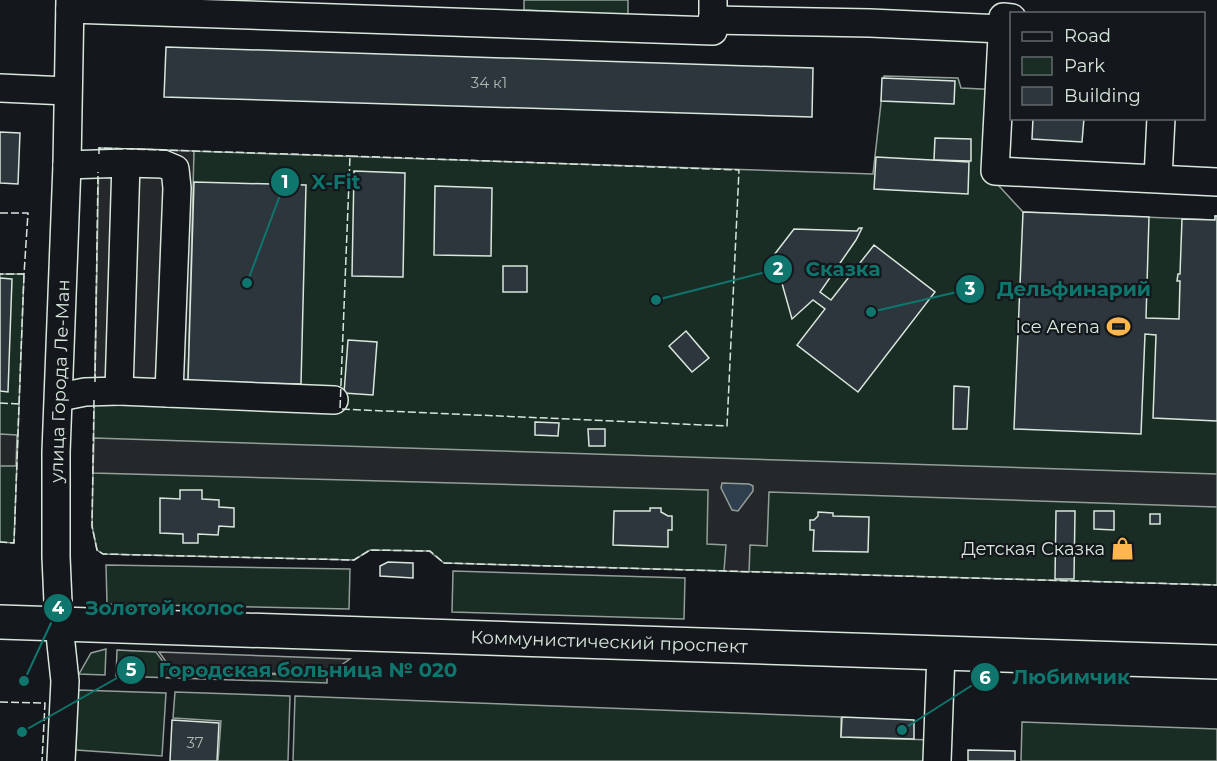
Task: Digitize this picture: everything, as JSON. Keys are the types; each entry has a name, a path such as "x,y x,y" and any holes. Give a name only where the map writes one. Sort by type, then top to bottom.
{"main road":[{"name":"Коммунистический проспект","path":"0,622 1217,662"}],"street":[{"path":"70,5 712,31 713,10 870,23 1007,23 995,171 1217,182"},
{"name":"улица Города Ле-Ман","path":"61,761 65,681 59,625 56,452 60,397 70,5"},
{"path":"0,88 67,91"},
{"path":"1158,178 1161,120"},
{"path":"119,391 126,163"},
{"path":"67,165 163,164 175,168 177,188 169,393"},
{"path":"60,397 85,392 119,391 334,400"},
{"path":"937,761 941,653"}],"green space":[{"path":"524,0 628,0 628,15 524,10"},
{"path":"884,76 958,78 961,88 1002,90 999,186 1023,212 1215,220 1217,216 1217,585 444,563 429,551 370,550 354,560 103,554 97,550 92,526 99,148 873,174"},
{"path":"0,274 24,274 14,543 0,542"},
{"path":"106,565 350,569 349,609 107,604"},
{"path":"453,571 685,578 684,619 452,612"},
{"path":"106,649 105,675 79,674 91,653"},
{"path":"117,650 156,652 172,674 172,671 327,676 327,683 116,676"},
{"path":"78,690 166,693 162,756 76,750"},
{"path":"175,692 290,696 288,761 218,761 221,721 173,718"},
{"path":"295,696 841,717 841,737 932,740 931,761 293,761"},
{"path":"1022,722 1217,729 1217,761 1021,761"}],"shaded area":[{"path":"99,148 194,151 188,381 95,380"},
{"path":"0,434 17,435 16,466 0,466"},
{"path":"94,438 1217,474 1217,507 769,492 767,546 750,545 749,572 724,571 726,545 707,544 708,490 93,473"},
{"path":"159,652 350,659 327,675 172,670"}],"water":[{"path":"722,483 753,486 753,491 738,511 732,510 721,488"}],"building":[{"path":"166,47 813,68 812,117 164,97"},
{"path":"882,78 955,81 954,104 881,101"},
{"path":"1033,120 1084,120 1082,142 1032,139"},
{"path":"0,132 20,133 18,184 0,183"},
{"path":"935,138 971,139 971,161 934,160"},
{"path":"876,157 969,162 968,194 874,189"},
{"path":"354,171 405,173 403,277 352,276"},
{"path":"194,182 306,185 301,384 188,381"},
{"path":"435,186 492,188 491,256 434,255"},
{"name":"Ice Arena","path":"1023,212 1149,217 1146,318 1179,319 1180,281 1177,281 1178,274 1180,274 1182,219 1215,220 1217,216 1217,421 1153,418 1156,335 1145,334 1141,434 1014,429"},
{"path":"862,228 856,240 820,292 831,300 874,245 935,292 858,392 797,345 825,309 813,300 792,319 774,255 794,229 857,231"},
{"path":"503,266 527,266 527,292 503,292"},
{"path":"0,278 12,279 8,392 0,391"},
{"path":"686,331 709,358 692,372 669,346"},
{"path":"348,340 377,342 373,395 344,393"},
{"path":"954,386 969,387 967,429 953,429"},
{"path":"535,422 559,423 558,436 535,435"},
{"path":"588,429 605,429 605,446 589,446"},
{"path":"180,490 202,490 202,499 219,500 219,507 234,508 234,527 219,526 218,535 198,534 198,543 183,543 183,534 160,533 160,498 180,499"},
{"path":"650,508 661,508 661,512 672,516 672,530 668,530 668,547 613,545 614,511 650,511"},
{"path":"1056,511 1075,511 1074,579 1055,579"},
{"path":"1094,511 1114,511 1114,530 1094,529"},
{"path":"818,512 833,513 833,516 869,517 868,552 813,551 814,530 810,530 810,520 818,516"},
{"path":"1150,514 1160,514 1160,524 1150,524"},
{"path":"388,562 413,563 413,578 380,576 380,566"},
{"path":"842,717 914,720 914,739 841,737"},
{"path":"172,720 219,723 217,761 170,761"},
{"path":"968,750 1015,751 1015,761 968,761"}],"fence":[{"path":"99,154 99,148 350,156"},
{"path":"350,156 739,170 727,426 340,409 350,156"},
{"path":"95,382 98,172"},
{"path":"0,213 28,213 24,274 0,274"},
{"path":"19,404 24,274"},
{"path":"94,400 92,526 97,550 103,554 354,560 370,550 430,551 444,563 1217,585"},
{"path":"0,403 19,404 14,543 0,542"},
{"path":"0,702 45,703 42,761"}],"place":[{"name":"X-Fit","path":"247,283"},
{"name":"Сказка","path":"656,300"},
{"name":"Дельфинарий","path":"871,312"},
{"name":"Ice Arena","path":"1118,327"},
{"name":"Детская Сказка","path":"1123,549"},
{"name":"Золотой колос","path":"24,681"},
{"name":"Любимчик","path":"902,730"},
{"name":"Городская больница № 020","path":"22,732"}]}
